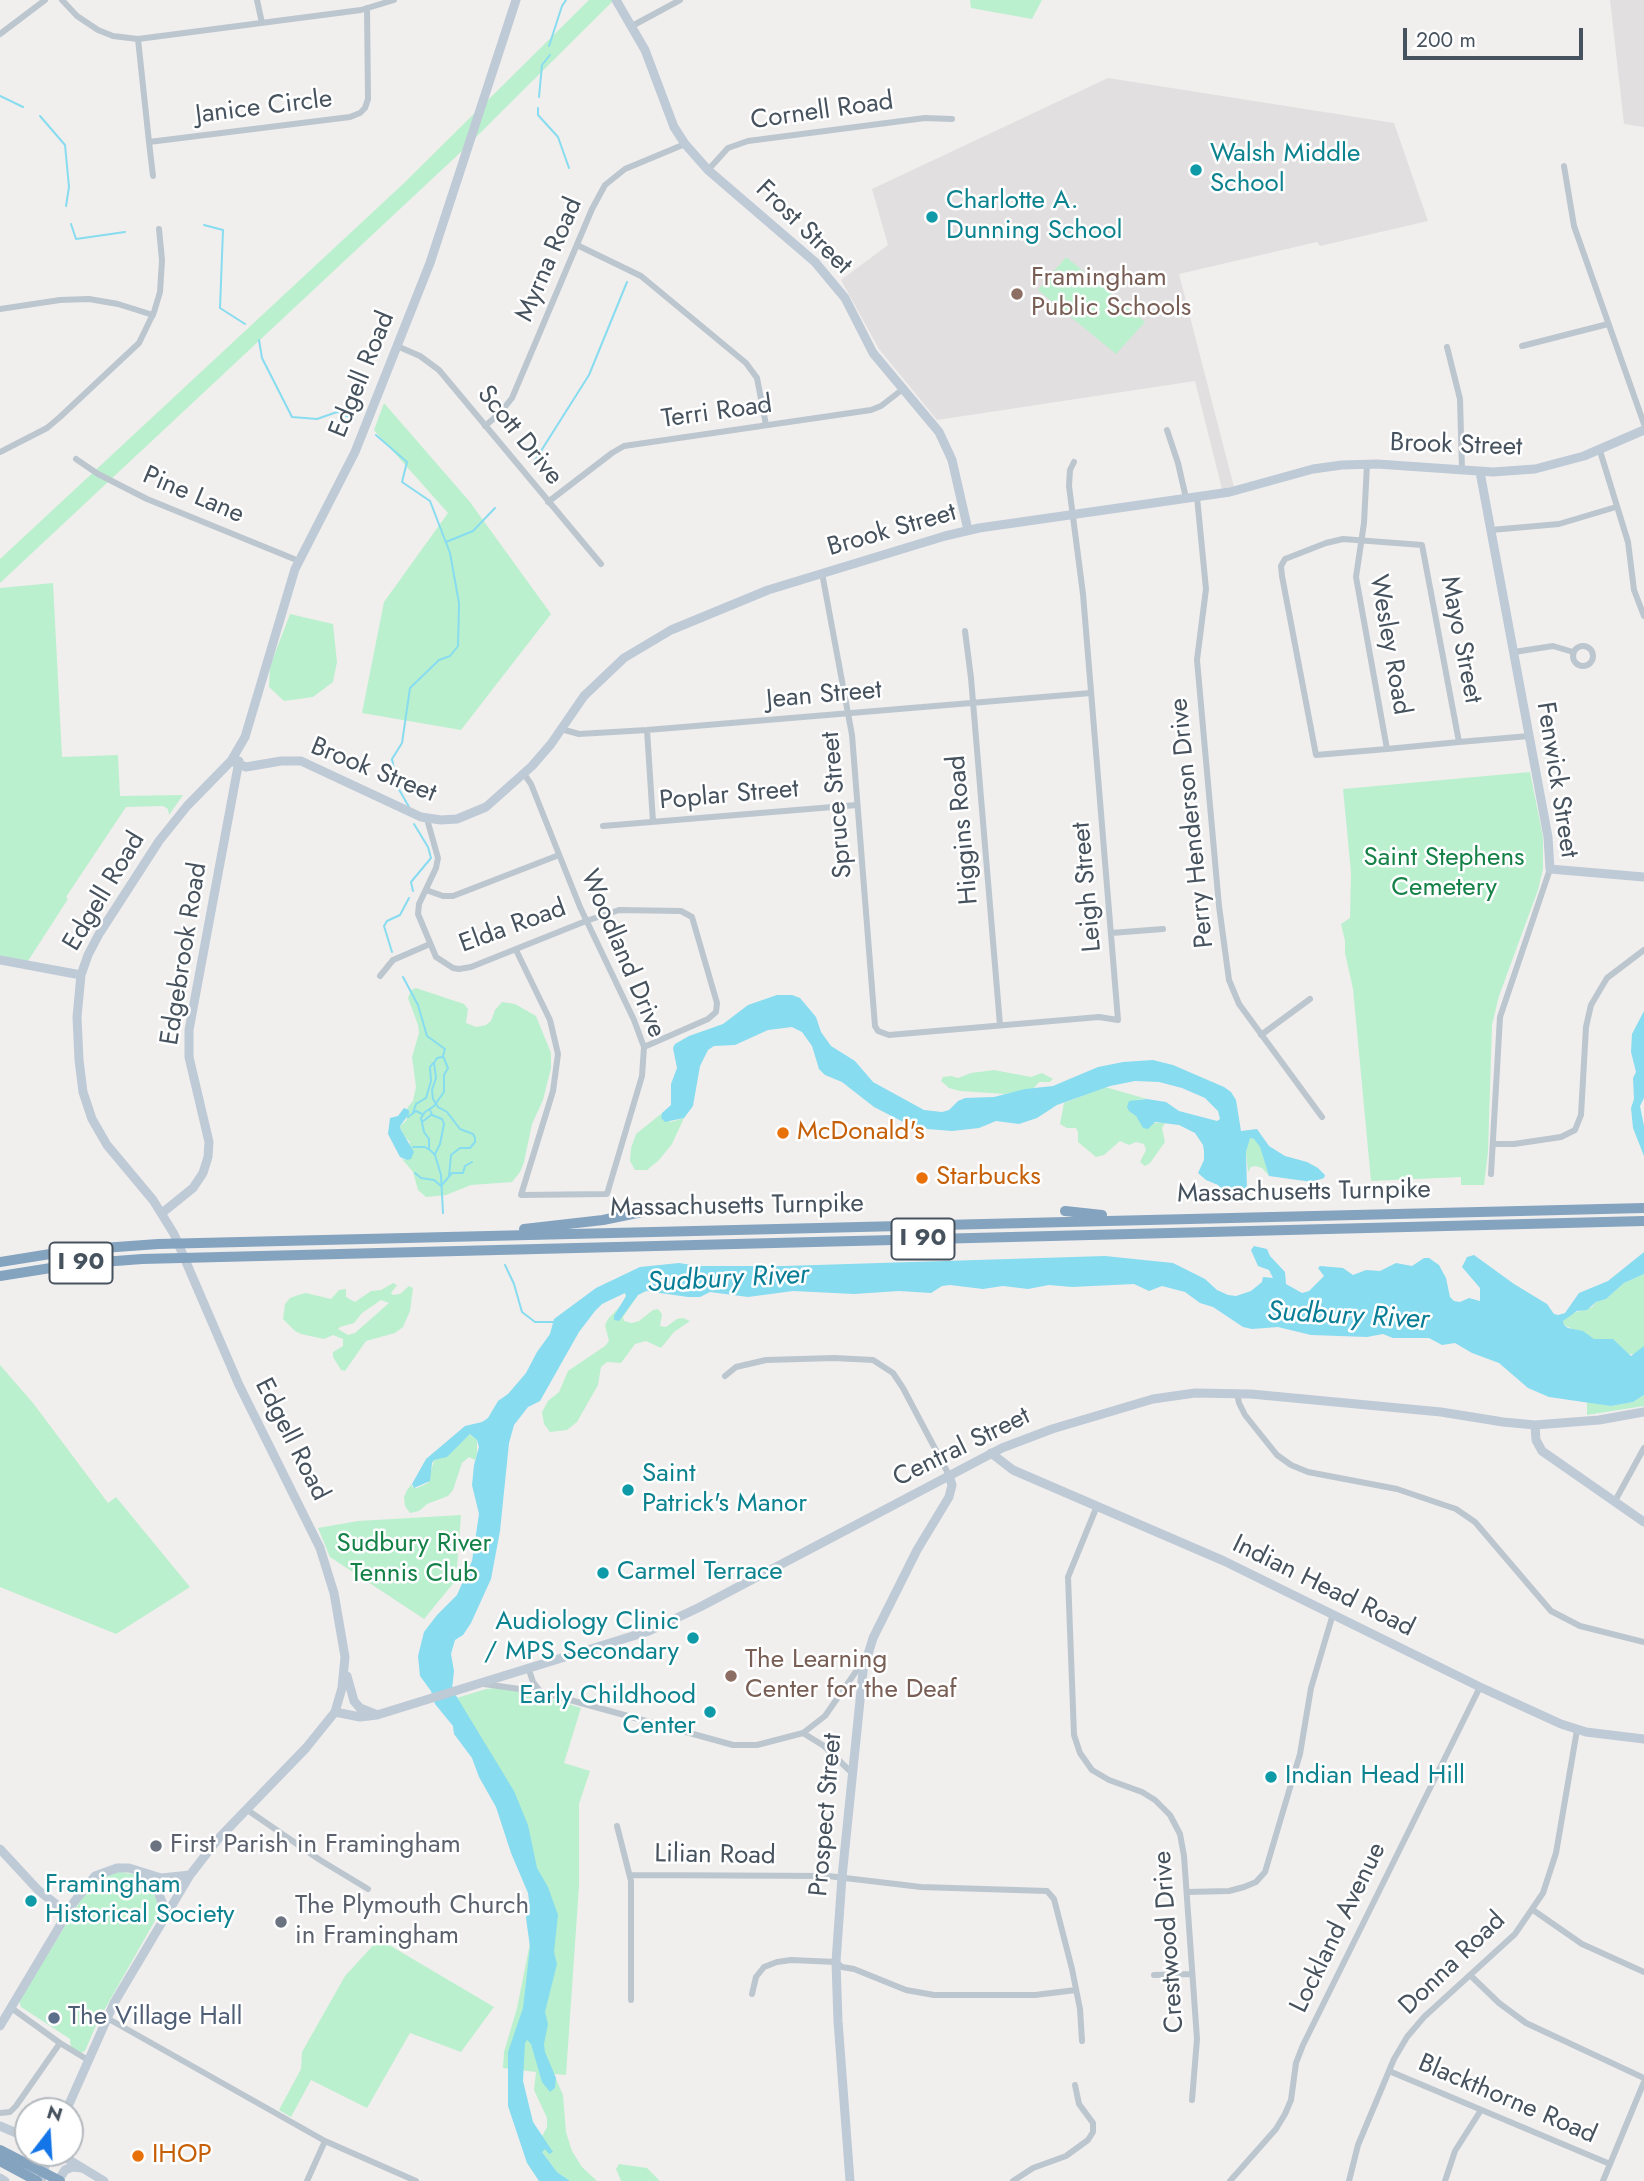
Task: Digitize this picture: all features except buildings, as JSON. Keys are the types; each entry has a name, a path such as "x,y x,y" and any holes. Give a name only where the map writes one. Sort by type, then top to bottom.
{"highway":[{"name":"Massachusetts Turnpike","path":"0,1262 75,1250 158,1244 1644,1208"},
{"path":"1065,1211 1143,1220"},
{"path":"424,1238 603,1220 642,1212"},
{"name":"Massachusetts Turnpike","path":"0,1276 98,1261 163,1258 1644,1221"},
{"path":"0,2150 60,2178"},
{"path":"0,2161 39,2181"}],"street":[{"path":"0,34 45,0"},
{"path":"62,0 98,30 113,36 138,39 367,8 394,0"},
{"path":"257,0 262,23"},
{"name":"Edgell Road","path":"72,2097 107,2018 190,1875 209,1849 306,1748 335,1712 345,1667 338,1611 322,1554 239,1385 174,1234 162,1213 107,1145 89,1111 83,1092 79,1060 77,1017 81,975 103,927 159,841 187,806 235,763 299,561 350,464 397,346 442,228 516,0"},
{"name":"Frost Street","path":"616,0 650,61 674,127 685,144 708,170 815,262 845,298 867,343 946,444 960,487 968,530"},
{"path":"632,26 680,0"},
{"name":"Janice Circle","path":"149,142 350,117 360,113 368,99 367,8"},
{"path":"138,39 153,176"},
{"name":"Cornell Road","path":"708,170 728,148 748,141 925,118 952,118"},
{"name":"Myrna Road","path":"485,426 512,398 596,200 611,179 625,169 685,144"},
{"path":"1564,166 1571,216 1644,424"},
{"path":"0,452 47,428 80,401 139,343 153,315 162,272 159,229"},
{"path":"578,245 641,276 746,363 758,378 766,425"},
{"path":"0,309 60,300 89,299 118,304 153,315"},
{"path":"1522,346 1608,324"},
{"name":"Scott Drive","path":"397,346 433,364 601,564"},
{"path":"1447,347 1460,399 1462,470"},
{"name":"Terri Road","path":"548,502 624,446 871,410 881,406 903,389"},
{"path":"1167,430 1178,463 1185,498"},
{"name":"Brook Street","path":"235,763 251,767 288,760 307,762 427,819 457,819 479,811 524,774 545,752 578,704 599,680 624,658 649,641 744,598 968,530 1197,497 1242,489 1313,469 1367,464 1480,472 1541,468 1600,451 1644,430"},
{"path":"1600,451 1628,542 1637,601 1644,616"},
{"name":"Pine Lane","path":"76,459 147,499 299,561"},
{"name":"Leigh Street","path":"880,1033 889,1035 1099,1017 1118,1020 1081,576 1068,480 1074,462"},
{"name":"Wesley Road","path":"1367,464 1356,584 1387,749"},
{"name":"Fenwick Street","path":"1480,472 1549,844 1550,869 1502,1007 1491,1174"},
{"name":"Perry Henderson Drive","path":"1197,497 1206,589 1197,660 1223,941 1233,994 1322,1117"},
{"path":"1491,530 1559,524 1616,507"},
{"path":"1361,540 1332,541 1290,555 1283,561 1282,576 1316,755 1529,736"},
{"name":"Mayo Street","path":"1361,540 1422,545 1459,742"},
{"name":"Spruce Street","path":"822,573 848,713 875,1026 880,1033"},
{"name":"Higgins Road","path":"965,631 1000,1025"},
{"path":"1514,652 1552,646 1573,652"},
{"name":"Jean Street","path":"561,729 579,734 647,730 1091,693"},
{"path":"647,730 653,822"},
{"name":"Edgebrook Road","path":"162,1213 198,1182 208,1157 209,1142 189,1057 189,1030 235,763"},
{"name":"Woodland Drive","path":"516,950 550,1020 558,1054 553,1091 521,1195 607,1194 642,1076 643,1046 634,1020 586,920 531,784 524,774"},
{"name":"Poplar Street","path":"603,826 857,805"},
{"name":"Elda Road","path":"427,819 438,858 419,904 418,914 440,961 459,969 471,967 614,911 681,911 689,914 694,921 717,1003 716,1012 708,1019 643,1046"},
{"path":"426,890 443,897 453,896 559,855"},
{"path":"1550,869 1644,877"},
{"path":"1111,933 1163,929"},
{"path":"380,976 393,960 430,944"},
{"path":"1494,1144 1561,1138 1575,1130 1581,1115 1588,1011 1607,978 1644,950"},
{"path":"0,960 81,975"},
{"path":"1261,1035 1310,999"},
{"path":"725,1376 736,1367 766,1360 873,1360 893,1373 903,1388 949,1475"},
{"path":"1237,1393 1245,1415 1277,1455 1291,1465 1308,1472 1397,1489 1456,1509 1475,1522 1551,1611 1580,1626 1644,1642"},
{"name":"Central Street","path":"335,1712 360,1717 377,1715 632,1637 662,1625 991,1453 1031,1435 1142,1402 1184,1394 1237,1393 1441,1412 1535,1425 1610,1419 1644,1412"},
{"path":"1535,1425 1536,1440 1542,1451 1644,1522"},
{"path":"1615,1501 1644,1448"},
{"name":"Indian Head Road","path":"991,1453 1013,1470 1205,1552 1480,1687 1577,1730 1644,1739"},
{"name":"Prospect Street","path":"850,2181 836,1962 864,1659 904,1576 949,1497 952,1485 949,1475"},
{"name":"Crestwood Drive","path":"1097,1506 1068,1577 1074,1735 1080,1754 1092,1770 1149,1796 1170,1815 1182,1841 1197,2056 1192,2100"},
{"path":"1186,1892 1229,1891 1256,1882 1265,1872 1298,1761 1311,1688 1333,1614"},
{"path":"475,1684 541,1692 733,1745 757,1745 803,1733 825,1716 864,1659"},
{"path":"345,1667 354,1701 360,1708 377,1715"},
{"path":"528,1667 535,1686 541,1692"},
{"path":"516,1671 518,1681 525,1689"},
{"name":"Lockland Avenue","path":"1230,2181 1276,2129 1289,2107 1296,2063 1303,2045 1480,1687"},
{"name":"Donna Road","path":"1349,2181 1358,2145 1389,2071 1412,2030 1508,1941 1543,1893 1554,1863 1577,1730"},
{"path":"803,1733 817,1740 852,1773"},
{"path":"246,1809 368,1889"},
{"path":"617,1826 630,1875 631,2000"},
{"path":"0,1849 38,1890 67,1913"},
{"path":"0,2026 67,1913 86,1885 100,1872 123,1868 167,1879 190,1875"},
{"path":"141,1873 152,1881 158,1892 163,1908 162,1920"},
{"name":"Lilian Road","path":"630,1875 842,1877 921,1887 1040,1890 1050,1893 1054,1899 1076,1990"},
{"path":"1533,1910 1582,1944 1644,1972"},
{"path":"752,1994 760,1972 770,1964 791,1960 836,1962 842,1967 854,1969 898,1987 927,1994 1035,1995 1076,1990 1082,2041"},
{"path":"1154,1975 1192,1974"},
{"path":"1470,1975 1499,2003 1526,2023 1644,2080 1603,2181"},
{"path":"10,2007 88,2060"},
{"path":"107,2018 325,2141 416,2181"},
{"path":"0,2113 10,2112 16,2106 60,2043"},
{"name":"Blackthorne Road","path":"1389,2071 1610,2164"},
{"path":"1013,2181 1033,2168 1077,2150 1091,2137 1093,2123 1079,2105 1074,2085"},
{"path":"1446,2181 1455,2151 1481,2110"},
{"path":"307,2181 325,2141"},
{"path":"60,2178 72,2167 83,2168 104,2181"},
{"path":"0,2178 5,2181"}],"shaded area":[{"path":"1610,0 1644,0 1644,127 1624,124"},
{"name":"Framingham Public Schools","path":"1108,78 1394,123 1428,221 1320,246 1317,242 1179,274 1234,487 1222,489 1195,381 937,420 879,349 841,280 888,245 872,189"}],"green space":[{"path":"589,0 614,0 462,151 0,583 0,559 403,184"},
{"path":"970,0 1042,0 1032,19 971,8"},
{"path":"1066,257 1145,322 1116,354 1038,290"},
{"path":"384,403 470,502 551,614 461,730 362,713 384,602 448,513 374,430"},
{"path":"53,583 62,757 118,755 120,796 183,795 169,815 168,809 163,806 126,807 66,897 68,899 28,961 0,956 0,588"},
{"path":"290,614 333,624 337,662 333,682 313,697 284,701 269,687 270,666"},
{"name":"Saint Stephens Cemetery","path":"1530,772 1543,837 1543,869 1538,890 1499,996 1492,1025 1488,1152 1484,1185 1461,1185 1461,1177 1371,1181 1353,989 1341,924 1350,918 1351,872 1343,789"},
{"path":"416,988 464,1004 468,1009 466,1023 476,1027 491,1021 502,1002 515,1004 536,1016 551,1053 551,1068 543,1100 532,1124 524,1162 512,1182 471,1185 446,1195 426,1197 418,1190 413,1172 402,1159 407,1160 410,1142 403,1135 400,1126 406,1121 409,1110 407,1108 413,1101 416,1087 412,1057 419,1033 408,998 411,990"},
{"path":"994,1070 1031,1077 1042,1073 1053,1079 1050,1082 1039,1082 1034,1088 1005,1094 960,1091 949,1088 941,1081 943,1077 958,1078"},
{"path":"1105,1087 1147,1099 1136,1100 1136,1116 1141,1123 1165,1123 1162,1128 1165,1142 1145,1166 1140,1162 1146,1150 1144,1144 1136,1142 1129,1145 1120,1141 1104,1155 1096,1157 1078,1142 1076,1128 1067,1128 1060,1124 1064,1103"},
{"path":"662,1113 661,1118 671,1122 684,1118 672,1144 659,1160 647,1170 635,1170 630,1161 636,1134"},
{"path":"1249,1138 1254,1139 1260,1146 1269,1176 1262,1168 1255,1166 1248,1172 1246,1152"},
{"path":"1644,1274 1644,1346 1635,1354 1627,1354 1613,1339 1594,1339 1564,1325 1563,1321 1571,1314 1592,1307 1624,1283"},
{"path":"393,1283 397,1285 391,1293 393,1295 400,1294 409,1286 413,1288 410,1311 403,1327 395,1333 366,1341 345,1371 341,1370 333,1357 333,1352 343,1346 343,1339 333,1335 324,1339 301,1334 283,1319 285,1304 298,1295 306,1293 331,1299 339,1290 346,1289 346,1297 355,1302 371,1291 381,1290","holes":["381,1300 389,1303 355,1333 348,1335 338,1329 354,1323 362,1313"]},
{"path":"646,1291 638,1295 623,1317 624,1321 639,1321 658,1309 662,1314 660,1326 666,1327 683,1318 690,1321 674,1332 661,1348 646,1341 635,1344 621,1363 607,1362 601,1367 598,1385 577,1422 567,1430 550,1432 544,1424 542,1412 548,1401 559,1392 568,1371 609,1341 605,1325 623,1303 625,1293"},
{"path":"0,1365 33,1403 108,1503 116,1497 190,1587 116,1634 0,1587"},
{"path":"1644,1395 1644,1406 1587,1415 1587,1402 1611,1406 1633,1402"},
{"path":"470,1434 477,1440 477,1454 475,1460 469,1457 462,1463 453,1490 448,1496 410,1513 405,1506 404,1497 407,1490 412,1484 412,1487 417,1488 428,1483 434,1460 449,1454"},
{"name":"Sudbury River Tennis Club","path":"461,1515 456,1580 424,1619 330,1557 318,1528 358,1521"},
{"path":"497,1688 530,1692 581,1708 564,1763 590,1771 579,1804 579,1886 566,2075 554,2074 563,2095 566,2132 572,2151 582,2167 597,2181 570,2181 557,2172 542,2152 540,2140 547,2127 547,2118 534,2090 536,2072 503,2068 504,2052 517,2008 531,1938 532,1904 486,1759 437,1704"},
{"path":"119,1872 132,1874 145,1881 158,1904 157,1917 97,2023 85,2051 80,2053 71,2049 70,2039 21,2007 19,2001 89,1887 100,1878"},
{"path":"379,1939 494,2007 461,2052 410,2033 367,2108 311,2080 291,2117 279,2110 301,2069 302,2052 345,1976"},
{"path":"619,2164 647,2168 660,2181 621,2181 616,2169"}],"water":[{"path":"777,995 800,998 816,1017 821,1032 831,1046 855,1061 873,1082 924,1110 942,1112 965,1098 994,1097 1025,1089 1053,1086 1098,1067 1153,1060 1173,1065 1224,1087 1236,1100 1241,1131 1257,1129 1269,1146 1285,1156 1307,1162 1325,1175 1324,1178 1312,1182 1269,1176 1260,1147 1250,1138 1246,1152 1247,1190 1241,1198 1227,1195 1218,1185 1198,1173 1204,1160 1204,1151 1195,1133 1179,1125 1155,1122 1148,1129 1143,1128 1136,1116 1129,1111 1129,1101 1147,1099 1166,1102 1179,1111 1217,1121 1220,1119 1218,1111 1205,1098 1159,1082 1135,1081 1110,1086 1057,1105 1037,1118 1019,1124 996,1121 979,1128 952,1131 915,1128 874,1107 842,1082 825,1075 819,1069 812,1046 802,1032 792,1027 768,1030 735,1045 714,1046 708,1050 700,1066 693,1106 684,1118 665,1122 661,1118 662,1113 671,1105 671,1084 677,1068 673,1048 675,1044 723,1024 748,1005"},
{"path":"1644,1011 1644,1098 1640,1106 1644,1126 1644,1156 1633,1128 1631,1108 1634,1099 1633,1078 1636,1072 1631,1052 1632,1034"},
{"path":"404,1108 409,1110 409,1114 400,1126 414,1152 411,1159 407,1160 400,1157 388,1134 390,1118 398,1116"},
{"name":"Sudbury River","path":"1254,1246 1267,1249 1285,1272 1286,1284 1302,1293 1309,1291 1324,1276 1318,1268 1320,1266 1343,1268 1353,1275 1366,1270 1380,1271 1396,1263 1412,1266 1424,1258 1429,1258 1439,1265 1446,1278 1450,1297 1460,1302 1469,1298 1480,1301 1480,1288 1462,1267 1467,1257 1474,1255 1547,1304 1554,1314 1558,1315 1565,1313 1579,1293 1608,1281 1644,1252 1644,1274 1624,1283 1606,1299 1596,1302 1587,1310 1577,1311 1563,1321 1568,1328 1583,1331 1594,1339 1613,1339 1631,1356 1644,1346 1644,1395 1633,1402 1611,1406 1549,1397 1528,1388 1499,1363 1455,1343 1442,1345 1429,1338 1393,1338 1383,1334 1367,1337 1311,1335 1278,1327 1252,1329 1243,1327 1185,1292 1162,1286 1149,1291 1134,1284 1072,1287 1049,1285 1028,1289 1003,1286 983,1289 950,1285 942,1286 931,1293 899,1291 854,1294 793,1291 748,1297 710,1292 700,1297 688,1297 646,1291 638,1295 619,1321 614,1320 614,1316 626,1296 625,1293 602,1304 595,1311 579,1332 540,1401 528,1407 514,1425 509,1443 500,1531 491,1579 471,1623 463,1635 455,1640 451,1654 454,1671 452,1689 514,1791 528,1825 537,1868 548,1887 558,1915 554,1952 557,1964 545,2012 548,2024 544,2044 556,2078 555,2088 550,2092 542,2082 531,2044 527,2040 523,2081 533,2122 553,2152 549,2154 545,2149 542,2152 557,2172 570,2181 539,2181 527,2163 508,2106 508,2052 523,2008 530,1947 526,1918 528,1893 496,1807 472,1758 454,1734 453,1726 435,1704 431,1691 420,1676 418,1656 424,1632 457,1595 472,1561 479,1514 472,1485 479,1447 477,1440 470,1434 447,1457 434,1460 430,1481 414,1488 412,1484 426,1459 465,1426 488,1418 498,1401 508,1394 526,1373 550,1334 554,1319 596,1288 640,1267 679,1263 698,1266 784,1266 1105,1256 1173,1263 1205,1279 1217,1290 1236,1296 1251,1291 1262,1282 1263,1277 1273,1278 1269,1270 1258,1266 1251,1250"}],"waterway":[{"path":"549,46 566,0"},
{"path":"539,97 542,65 550,55"},
{"path":"0,96 23,107"},
{"path":"538,108 538,115 558,137 569,168"},
{"path":"40,116 65,145 69,187 66,206"},
{"path":"71,224 76,239 125,232"},
{"path":"204,225 223,230 220,308 245,324"},
{"path":"534,462 589,375 627,282"},
{"path":"259,340 262,358 292,417 317,419 337,412 354,419"},
{"path":"376,435 407,462 402,482 430,501 450,553 459,603 458,646 450,656 439,660 410,688 402,743 392,759 397,786 409,807"},
{"path":"446,542 473,531 495,508"},
{"path":"413,891 411,882 431,858 428,847 414,824"},
{"path":"392,952 384,926 387,921 400,915 409,898"},
{"path":"403,977 418,1005 427,1036 445,1049 443,1056 448,1068 444,1075 444,1092 421,1118 424,1132 429,1139 429,1149 435,1155 441,1175 443,1213"},
{"path":"442,1057 437,1058 434,1063 436,1078 432,1090 433,1099 460,1129 473,1134 475,1138 470,1148 460,1148 451,1155 449,1176"},
{"path":"413,1113 416,1104 426,1098 431,1081 430,1067 433,1063"},
{"path":"430,1110 432,1115 442,1119 444,1124 435,1154"},
{"path":"408,1117 416,1111 422,1114"},
{"path":"422,1122 431,1115"},
{"path":"413,1147 428,1149"},
{"path":"415,1173 421,1178 434,1180 441,1186 452,1173 463,1173 465,1166 472,1162"},
{"path":"505,1265 522,1312 535,1322 554,1322"}],"place":[{"name":"Walsh Middle School","path":"1196,170"},
{"name":"Charlotte A. Dunning School","path":"932,217"},
{"name":"Framingham Public Schools","path":"1017,294"},
{"name":"McDonald's","path":"783,1133"},
{"name":"Starbucks","path":"922,1178"},
{"name":"Saint Patrick's Manor","path":"628,1490"},
{"name":"Carmel Terrace","path":"603,1573"},
{"name":"Audiology Clinic / MPS Secondary","path":"693,1638"},
{"name":"The Learning Center for the Deaf","path":"731,1676"},
{"name":"Early Childhood Center","path":"710,1712"},
{"name":"Indian Head Hill","path":"1271,1777"},
{"name":"First Parish in Framingham","path":"156,1846"},
{"name":"Framingham Historical Society","path":"31,1901"},
{"name":"The Plymouth Church in Framingham","path":"281,1922"},
{"name":"The Village Hall","path":"54,2018"},
{"name":"IHOP","path":"138,2156"}]}
